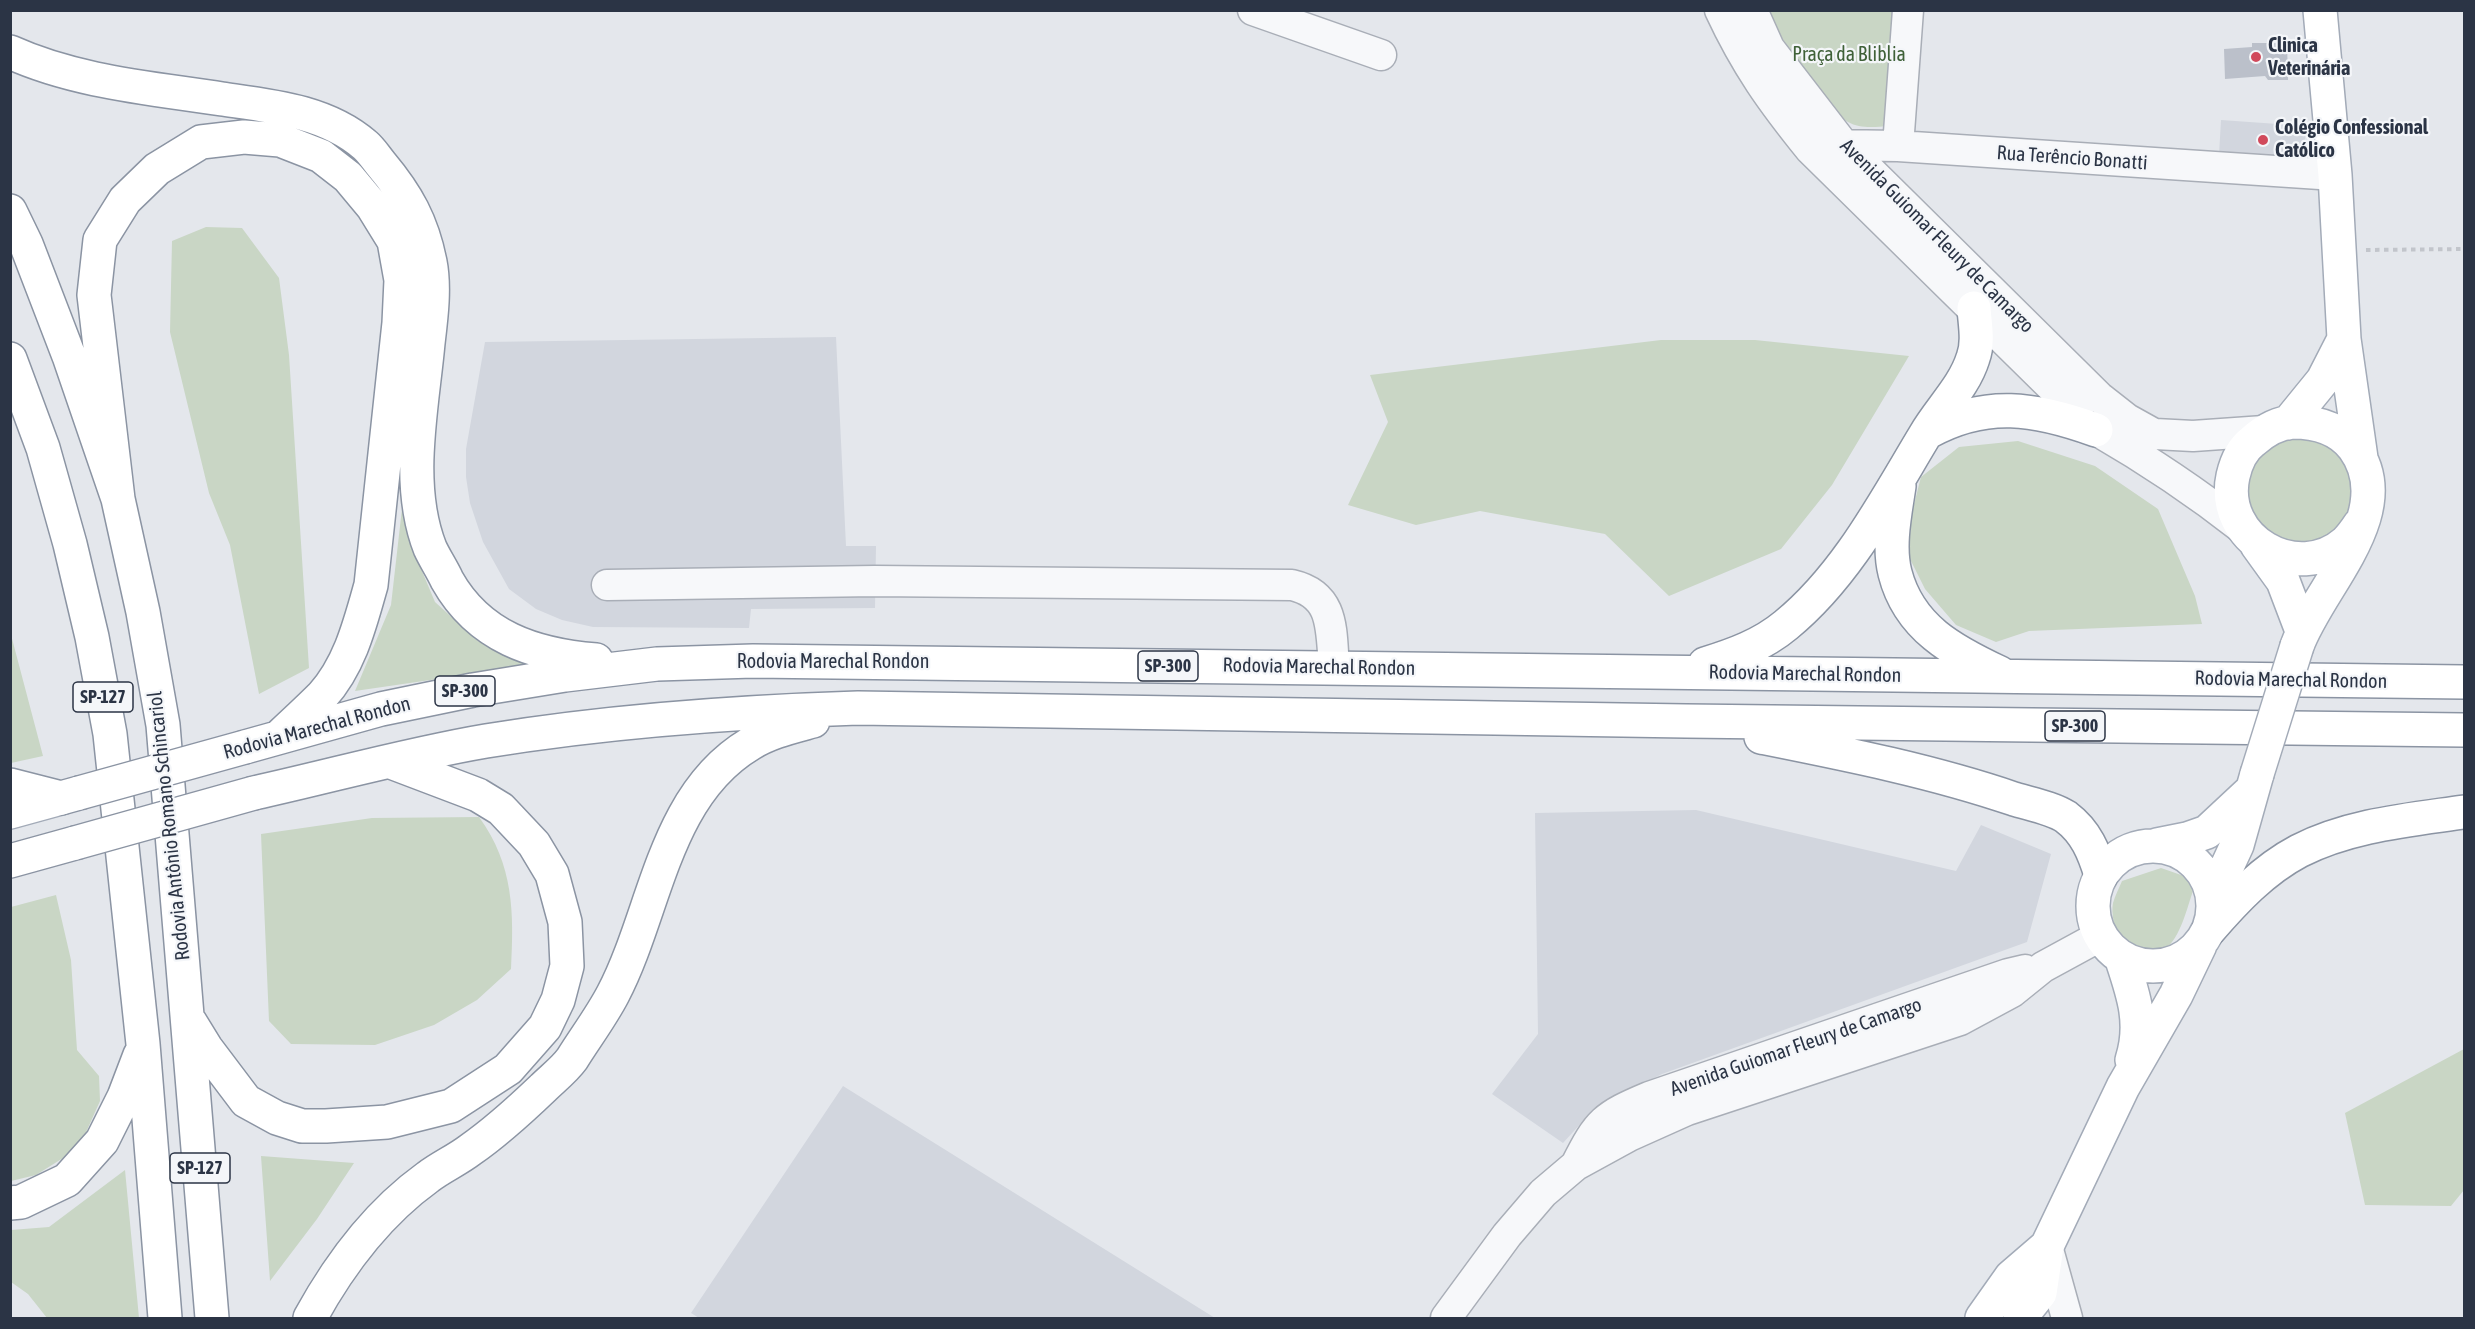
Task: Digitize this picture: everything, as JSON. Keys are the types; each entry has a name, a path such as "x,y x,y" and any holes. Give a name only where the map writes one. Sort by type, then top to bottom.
{"main road":[{"path":"2213,897 2237,845 2300,638 2336,579 2368,503 2368,480 2361,458 2344,339 2335,176 2320,10"},
{"path":"10,52 34,62 91,79 289,109 331,123 365,145 397,182 417,215 431,264 431,316 418,445 418,501 430,549 453,590 477,619 516,644 568,658 657,664"},
{"path":"118,499 94,295 100,240 124,200 157,169 201,142 244,137 280,140 321,156 348,177 373,207 394,241 401,280 399,323 371,585 362,617 340,671 323,694 278,738"},
{"name":"Rodovia Antônio Romano Schincariol","path":"10,212 26,244 69,356 118,499 163,724 212,1318"},
{"path":"1679,672 1747,651 1785,626 1816,596 1847,559 1900,478 1926,433 1966,375 1974,357 1976,341 1974,308"},
{"path":"2300,638 2286,587 2233,509 2230,487 2236,465 2247,446 2276,427 2323,380 2344,339"},
{"name":"SP-127","path":"10,359 43,448 70,544 92,637 110,734 143,1044 165,1318"},
{"path":"1926,433 1950,419 1996,410 2025,410 2091,428"},
{"path":"2276,427 2310,422 2331,429 2349,441 2361,458"},
{"path":"1900,478 1893,541 1894,572 1907,603 1925,628 1945,644 2007,676"},
{"path":"2250,537 2277,555 2301,559 2325,555 2346,542 2360,524"},
{"name":"Rodovia Marechal Rondon","path":"10,812 381,709 473,690 565,675 657,664 860,662 2464,682"},
{"path":"310,1318 344,1263 369,1232 427,1177 471,1150 520,1110 570,1063 613,994 646,912 670,843 702,788 724,763 749,744 773,732 858,708"},
{"name":"SP-300","path":"10,861 254,793 484,741 609,724 766,711 858,708 1686,722 2464,730"},
{"path":"1686,722 1870,759 1986,789 2064,816 2077,826 2086,838 2095,854 2101,875"},
{"path":"187,1017 206,1048 246,1101 277,1118 302,1126 387,1122 451,1107 508,1069 545,1027 558,1000 567,966 566,922 552,874 534,844 501,809 478,795 391,762"},
{"path":"2123,1087 2138,1042 2134,994 2093,916 2093,895 2101,875 2115,858 2135,848 2187,839 2207,832 2254,783"},
{"path":"10,785 70,796"},
{"path":"2111,947 2134,963 2163,966 2177,962 2204,937 2236,899 2269,871 2299,851 2344,833 2464,812"},
{"path":"2020,1318 2040,1293 2047,1246 2123,1087 2176,995 2213,913 2213,897 2209,881 2200,867 2188,856 2173,848 2157,845"},
{"path":"10,1203 21,1202 67,1180 102,1141 124,1097 143,1044"},
{"path":"1982,1318 2011,1277 2047,1246"}],"street":[{"path":"1253,10 1381,55"},
{"path":"1720,10 1740,54 1773,104 1810,149 1941,279 1974,308 2091,428 2165,471 2202,496 2250,537"},
{"name":"Avenida Guiomar Fleury de Camargo","path":"1752,10 1769,48 1842,144 2099,397 2127,419 2154,434"},
{"path":"1898,146 1908,10"},
{"name":"Rua Terêncio Bonatti","path":"1810,149 1842,144 1898,146 2335,176"},
{"name":"Avenida Guiomar Fleury de Camargo","path":"2091,428 2193,436 2276,427"},
{"path":"607,585 875,580 1292,585 1308,588 1320,598 1331,627 1334,668"},
{"name":"Avenida Guiomar Fleury de Camargo","path":"1446,1318 1507,1235 1543,1193 1576,1165 1589,1138 1600,1122 1620,1109 1774,1068 1856,1040 2008,974 2043,967 2111,947"},
{"path":"2047,1246 2067,1318"}],"path":[{"path":"2338,251 2464,249"}],"shaded area":[{"name":"Colégio Confessional Católico","path":"2221,120 2306,126 2304,158 2219,155"},
{"path":"836,337 846,546 876,546 875,608 751,609 749,628 593,627 562,620 536,609 509,589 483,542 470,503 466,477 466,449 485,342"},
{"path":"1696,810 1956,871 1981,825 2051,854 2027,942 1662,1074 1595,1108 1563,1143 1492,1094 1538,1034 1535,813"},
{"path":"843,1086 1215,1318 699,1318 691,1313"}],"green space":[{"name":"Praça da Bliblia","path":"1765,11 1896,11 1889,126 1858,126 1837,114 1815,87"},
{"path":"206,227 242,228 279,278 289,355 309,668 259,694 230,545 209,493 170,332 172,241"},
{"path":"1661,340 1755,340 1909,356 1832,485 1781,549 1669,596 1605,534 1480,511 1416,525 1348,505 1388,422 1370,375"},
{"path":"2306,434 2342,452 2355,489 2354,502 2342,526 2320,541 2293,544 2269,535 2246,503 2246,476 2268,444"},
{"path":"2018,441 2095,466 2158,509 2195,596 2202,624 2029,631 1996,642 1956,625 1925,589 1909,557 1911,516 1921,477 1959,447"},
{"path":"404,491 411,545 435,602 478,641 540,664 355,691 391,605"},
{"path":"10,631 43,756 11,763 10,763"},
{"path":"479,817 499,853 509,890 512,928 511,969 477,1000 434,1025 375,1045 291,1044 269,1021 261,834 372,818"},
{"path":"2161,868 2184,876 2194,888 2183,922 2170,945 2153,955 2143,955 2125,945 2119,935 2115,925 2113,903 2122,881"},
{"path":"56,895 71,960 77,1050 99,1076 100,1101 79,1148 36,1175 11,1181 11,907"},
{"path":"2464,1049 2464,1190 2451,1206 2365,1205 2345,1113"},
{"path":"261,1156 354,1163 317,1219 270,1281"},
{"path":"125,1170 139,1318 47,1318 28,1294 11,1282 11,1230 49,1227"}],"building":[{"name":"Clinica Veterinária","path":"2252,43 2287,43 2288,80 2268,80 2265,76 2225,79 2224,49 2252,47"}],"place":[{"name":"Clinica Veterinária","path":"2256,57"},
{"name":"Colégio Confessional Católico","path":"2263,140"}]}
